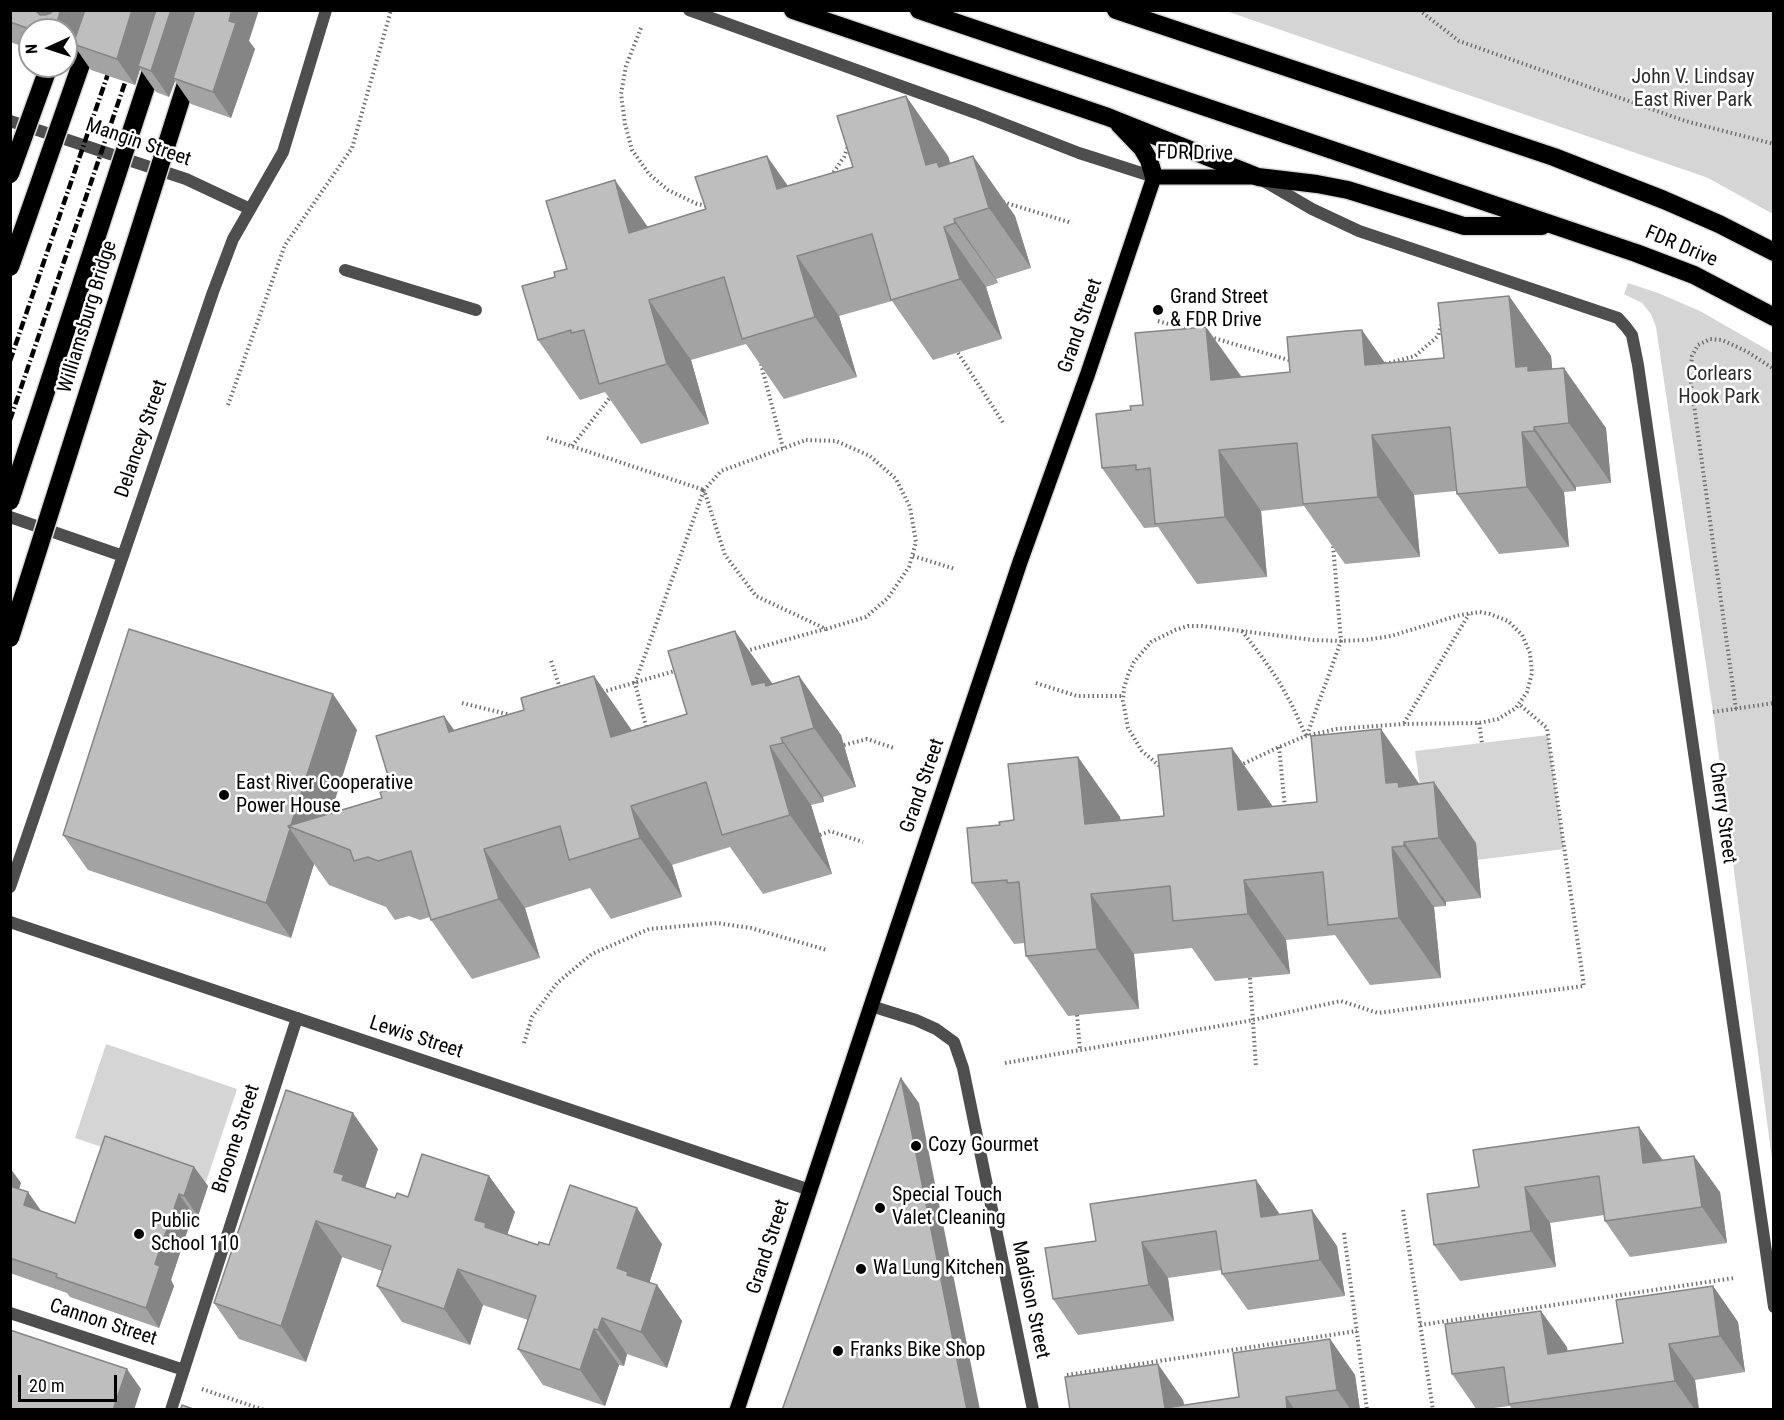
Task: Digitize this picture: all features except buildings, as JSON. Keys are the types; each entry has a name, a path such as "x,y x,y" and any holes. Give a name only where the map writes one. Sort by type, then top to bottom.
{"highway":[{"path":"10,267 100,10"},
{"name":"Williamsburg Bridge","path":"10,501 171,10"},
{"path":"794,10 1108,117 1258,177 1348,190 1464,225 1559,226"},
{"name":"FDR Drive","path":"919,10 1636,253 1694,275 1773,317"},
{"name":"FDR Drive","path":"1116,10 1554,157 1664,200 1719,224 1773,252"},
{"name":"Williamsburg Bridge","path":"10,638 196,53"},
{"path":"10,174 45,78"},
{"path":"1108,117 1122,126 1142,148 1149,160 1154,177"}],"main road":[{"name":"FDR Drive","path":"1154,177 1258,177"},
{"name":"Grand Street","path":"737,1410 870,1006 1154,177"}],"street":[{"name":"Delancey Street","path":"10,887 217,282 233,239 283,152 326,10"},
{"name":"FDR Drive","path":"689,10 976,113 1079,153 1154,177"},
{"name":"Mangin Street","path":"10,121 186,179 250,209"},
{"name":"FDR Drive","path":"1258,177 1312,209 1359,231 1618,318 1626,327"},
{"path":"345,270 476,310"},
{"name":"Cherry Street","path":"1626,327 1632,336 1638,365 1773,1307"},
{"path":"10,517 123,556"},
{"name":"Lewis Street","path":"10,922 810,1190"},
{"name":"Madison Street","path":"870,1006 916,1020 936,1029 954,1042 963,1068 1033,1410"},
{"name":"Broome Street","path":"171,1410 297,1018"},
{"name":"Cannon Street","path":"10,1313 182,1376"}],"path":[{"path":"228,405 285,244 352,148 391,10"},
{"path":"1419,10 1459,41 1685,121 1773,144"},
{"path":"641,28 626,66 621,94 625,124 632,150 649,174 668,190 697,204 714,207"},
{"path":"825,181 834,173 844,157 852,136"},
{"path":"1000,201 1072,224"},
{"path":"999,208 1009,204"},
{"path":"1377,366 1415,357 1438,336 1443,317"},
{"path":"1158,321 1191,331"},
{"path":"1202,334 1302,364"},
{"path":"1736,709 1690,376 1692,356 1698,345 1710,339 1722,340 1746,351 1773,369"},
{"path":"958,353 1004,424"},
{"path":"761,362 783,448"},
{"path":"572,446 613,393"},
{"path":"547,438 705,490"},
{"path":"650,738 635,683 705,490 721,471 806,440 836,441 870,456 896,478 910,507 916,542 909,567 888,598 866,617 736,654"},
{"path":"705,490 725,555 756,596 826,629"},
{"path":"1306,736 1341,641 1332,538"},
{"path":"913,556 955,569"},
{"path":"1403,724 1470,613"},
{"path":"1470,613 1490,614 1508,621 1527,644 1532,673 1527,692 1519,704 1498,719 1479,723 1403,724 1336,729 1306,736 1228,771 1202,777 1175,773 1162,768 1142,751 1128,728 1124,715 1123,696 1128,675 1134,662 1151,642 1163,635 1188,626 1202,626 1313,640 1341,641 1391,636 1470,613"},
{"path":"1241,631 1263,657 1278,680 1306,736"},
{"path":"551,662 562,692"},
{"path":"595,694 680,670"},
{"path":"1036,683 1077,696 1123,696"},
{"path":"462,703 515,717"},
{"path":"1713,712 1773,703"},
{"path":"1005,1063 1253,1020 1341,1001 1378,1013 1584,986 1547,728 1519,704"},
{"path":"1479,723 1482,743"},
{"path":"844,745 867,739 894,748"},
{"path":"1279,747 1285,813"},
{"path":"820,835 830,831 863,842"},
{"path":"524,1043 532,1017 557,983 592,954 649,929 717,923 751,928 827,950"},
{"path":"1250,978 1256,1066"},
{"path":"1077,1015 1080,1050"},
{"path":"1403,1210 1433,1410"},
{"path":"1344,1233 1368,1410"},
{"path":"1420,1325 1734,1278"},
{"path":"1067,1375 1357,1331"},
{"path":"182,1376 264,1410"}],"green space":[{"name":"John V. Lindsay East River Park","path":"1226,11 1773,11 1773,214 1708,178"},
{"name":"Corlears Hook Park","path":"1628,283 1700,311 1773,353 1773,1167 1713,712 1656,327 1651,314 1642,303 1624,294"},
{"path":"1548,735 1564,849 1477,860 1428,843 1415,751"},
{"path":"106,1044 237,1089 206,1182 75,1138"}],"railway":[{"path":"10,361 113,59"},
{"path":"10,420 131,65"}],"place":[{"name":"Grand Street & FDR Drive","path":"1158,310"},
{"name":"East River Cooperative Power House","path":"224,795"},
{"name":"Cozy Gourmet","path":"916,1146"},
{"name":"Special Touch Valet Cleaning","path":"880,1208"},
{"name":"Public School 110","path":"139,1234"},
{"name":"Wa Lung Kitchen","path":"861,1269"},
{"name":"Franks Bike Shop","path":"838,1351"}]}
